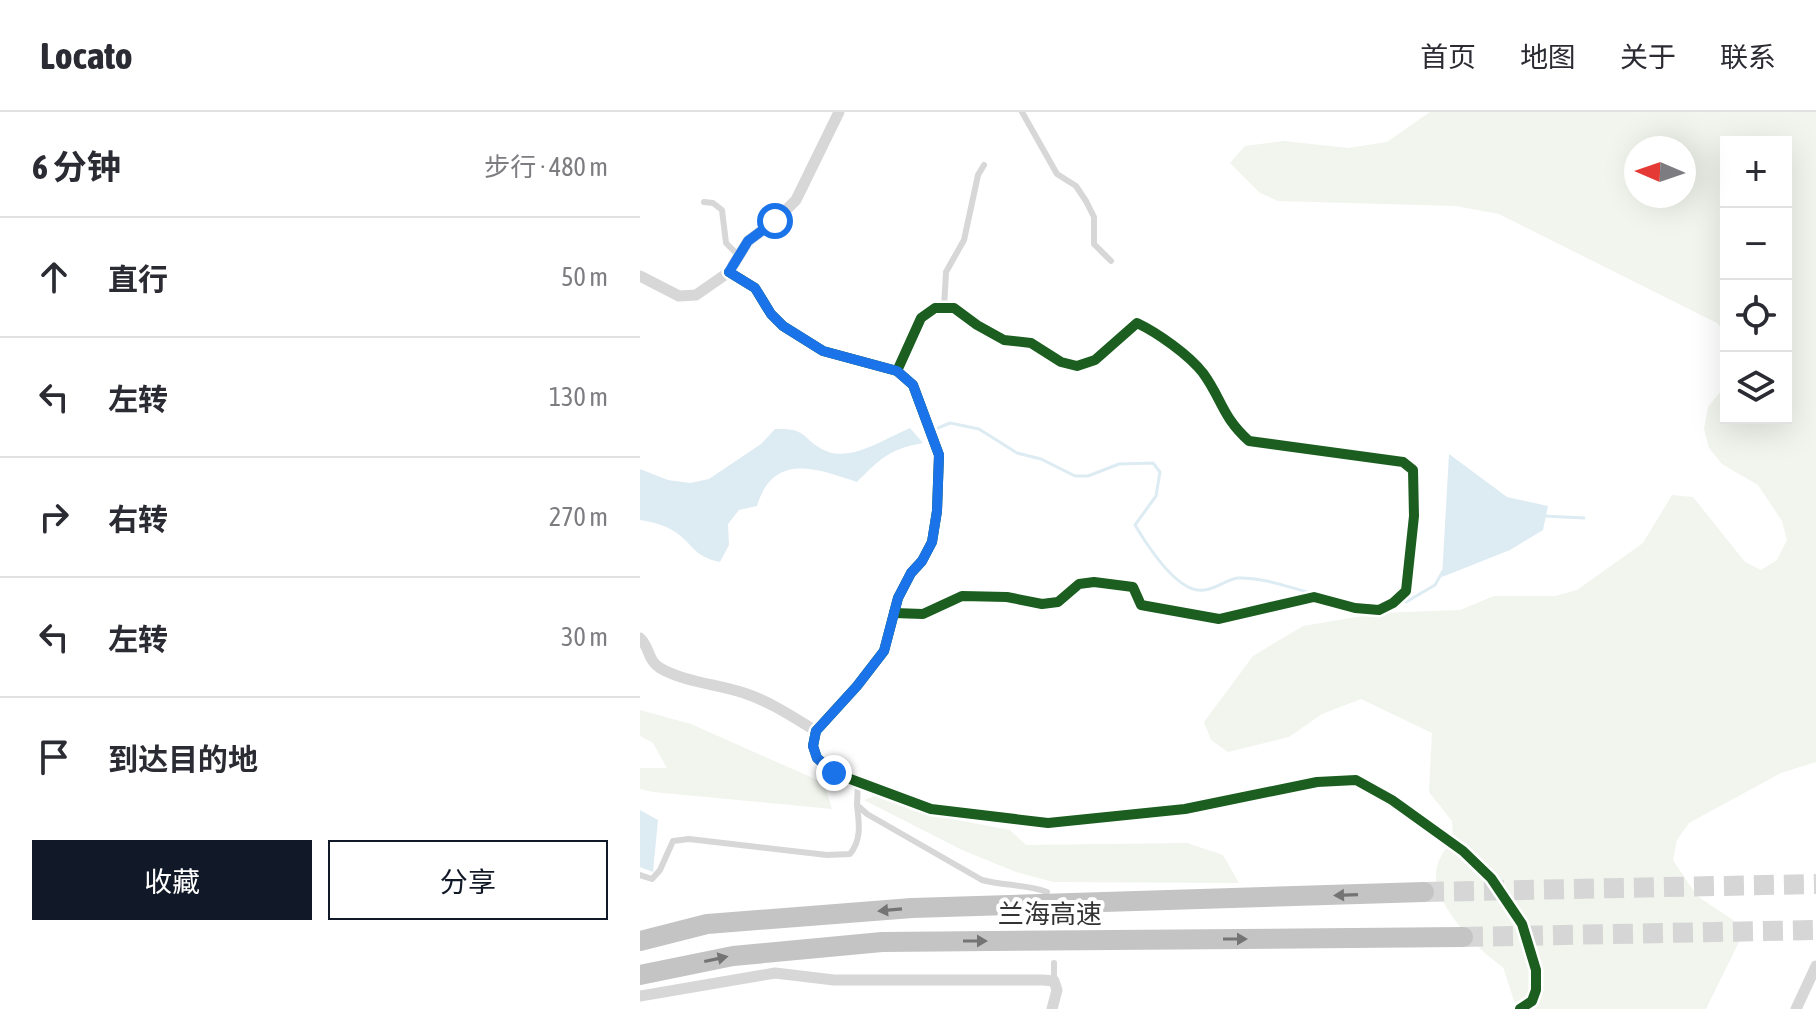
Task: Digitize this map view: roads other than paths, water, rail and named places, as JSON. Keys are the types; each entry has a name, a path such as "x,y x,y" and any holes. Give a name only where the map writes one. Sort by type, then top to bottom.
{"highway":[{"name":"兰海高速","path":"640,941 707,924 912,908 1424,892"},
{"name":"兰海高速","path":"640,975 733,956 882,942 1463,937"}],"street":[{"path":"640,276 679,296 696,295 729,272 748,241 796,200 839,112"},
{"path":"729,272 755,288 771,314 783,326 823,351 897,371 913,385 939,455 937,511 932,542 898,598 884,651 816,731 813,746 817,758 834,773 931,809 1048,823 1185,809 1317,782 1356,780 1392,800 1445,838 1491,878 1522,924 1536,970 1538,998 1533,1009"},
{"path":"894,613 923,614 962,596 1007,597 1042,604 1058,602 1079,584 1094,582 1133,587 1141,605 1219,619 1314,597 1355,608 1379,610 1406,591 1414,516 1413,470 1403,462 1249,441 1232,426 1204,375 1193,363 1156,332 1137,323 1095,360 1077,366 1061,362 1031,343 1004,340 954,308 935,308 921,318 897,371"},
{"path":"640,638 646,643 648,657 670,673 746,693 816,731"},
{"path":"1796,1009 1816,966"},
{"path":"640,996 775,973 834,980 1054,981 1057,990 1052,1009"},
{"path":"1520,1009 1532,1001 1536,990"}],"lane":[{"path":"1022,112 1057,174 1076,186 1086,201 1094,217 1094,244 1111,261"},
{"path":"944,308 946,272 964,240 978,175 984,165"},
{"path":"704,202 713,203 722,210 726,243 738,255"},
{"path":"640,875 652,879 660,870 673,841 689,839 827,855 850,854 857,846 859,836 858,782"},
{"path":"857,805 867,814 982,880 1002,886 1034,886 1047,892"},
{"path":"1054,963 1054,981"}],"waterway":[{"path":"938,428 950,423 979,429 1017,453 1041,459 1075,476 1088,476 1119,464 1153,463 1160,472 1156,496 1135,525 1174,576 1194,589 1204,590 1234,579 1247,578 1311,593"},
{"path":"1544,516 1584,518"},
{"path":"1406,602 1435,585 1443,571"}],"tunnel":[{"path":"1424,892 1816,884"},
{"path":"1463,937 1816,930"}]}
